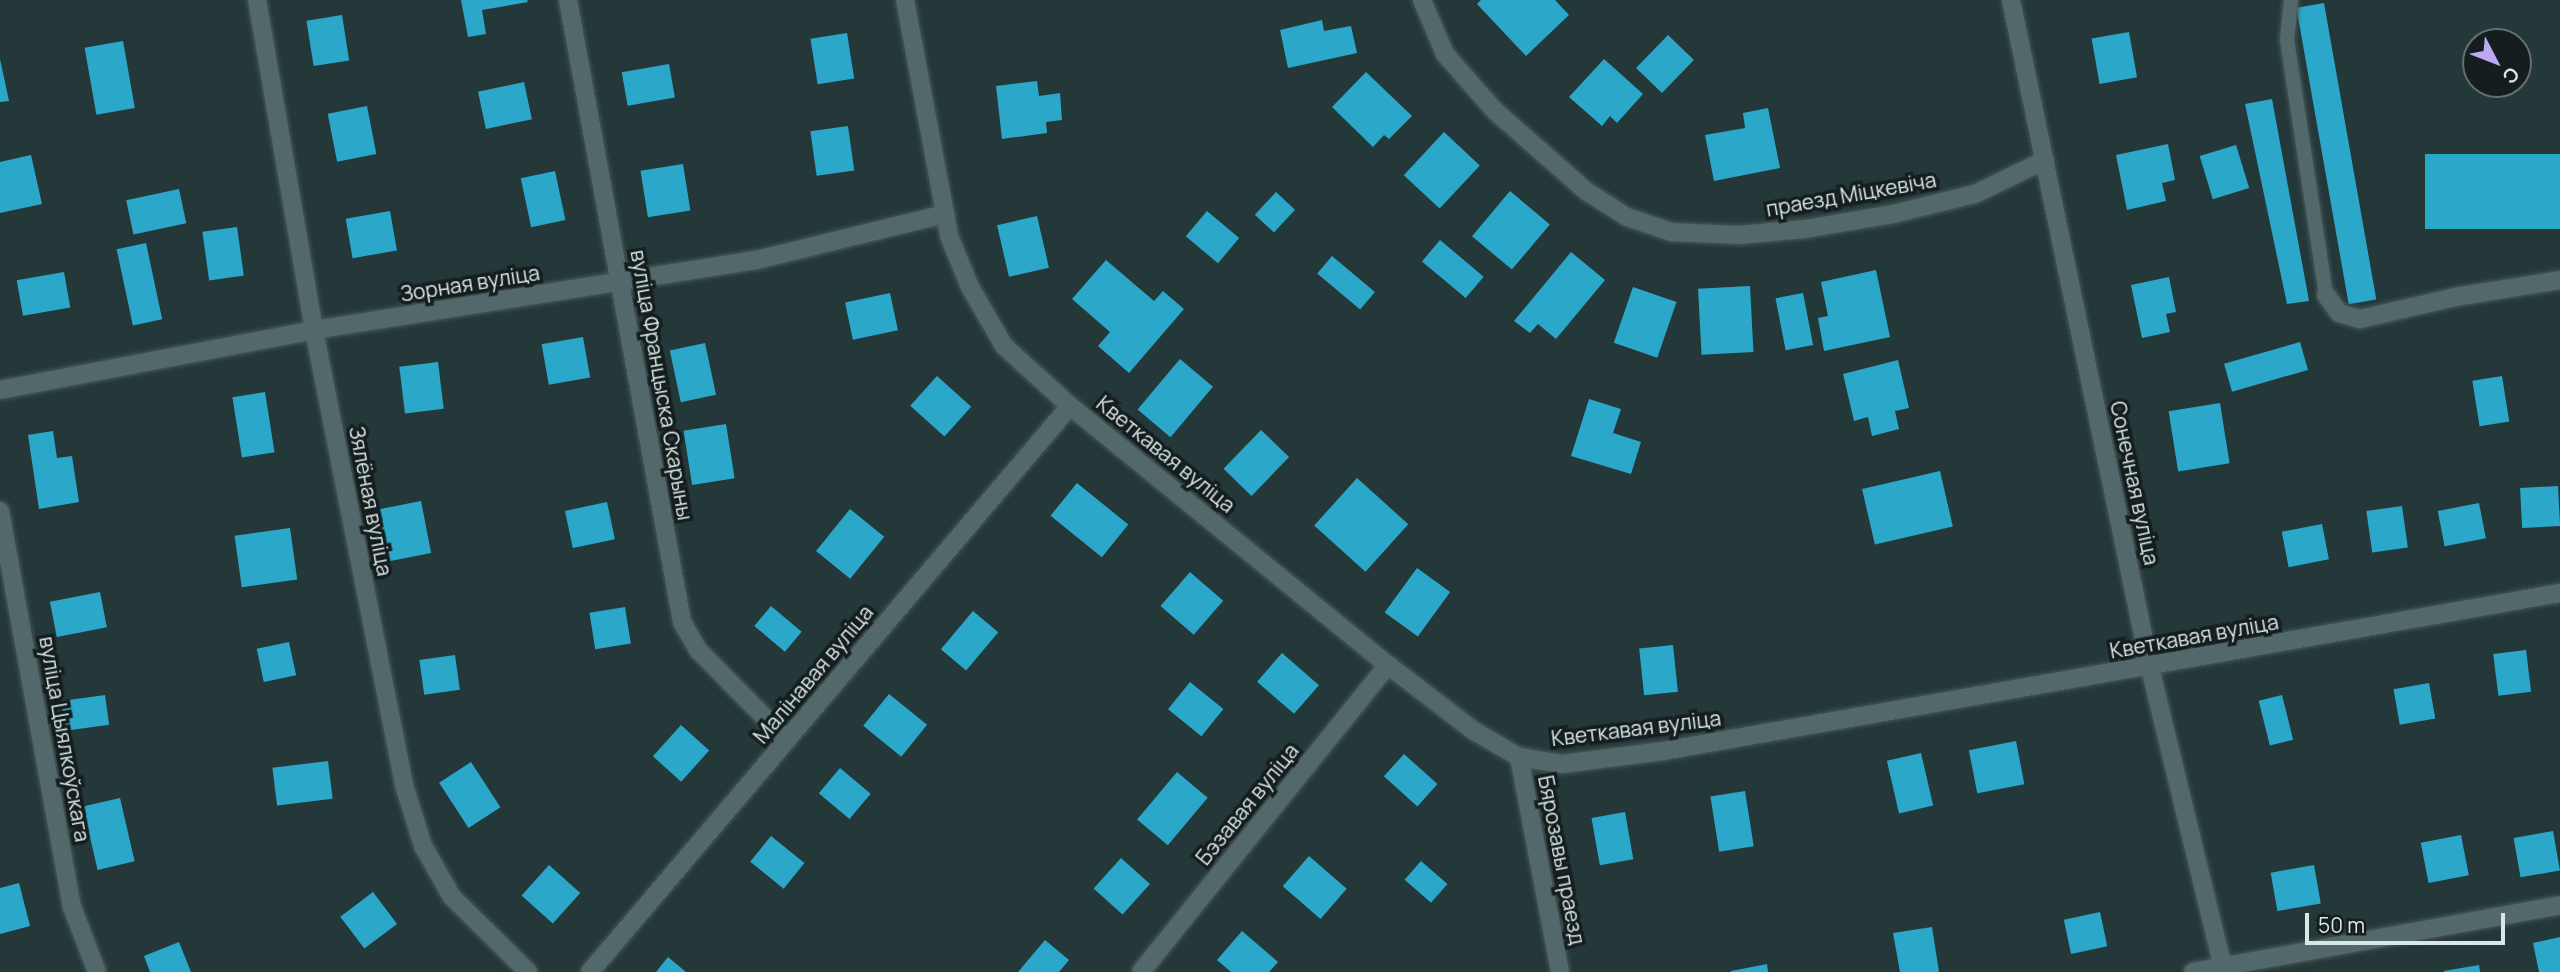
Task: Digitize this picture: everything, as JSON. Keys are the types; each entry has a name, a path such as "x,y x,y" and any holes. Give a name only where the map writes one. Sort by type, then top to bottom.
{"street":[{"name":"Зялёная вуліца","path":"257,0 314,330 404,785 423,846 452,897 528,972"},
{"name":"вуліца Францыска Скарыны","path":"568,0 682,622 699,651 787,740"},
{"name":"Кветкавая вуліца","path":"905,0 945,214 970,287 1004,346 1070,406 1388,665 1482,737 1519,757 1562,764 1598,760 2150,668 2560,593"},
{"name":"праезд Міцкевіча","path":"1422,0 1445,54 1494,110 1586,191 1627,218 1671,232 1739,235 1805,229 1893,214 1975,194 2045,160"},
{"name":"Сонечная вуліца","path":"2011,0 2150,668 2223,969"},
{"name":"Зорная вуліца","path":"0,390 314,330 620,284 756,260 945,214"},
{"path":"2326,295 2339,313 2360,319 2455,297 2560,281"},
{"name":"Малінавая вуліца","path":"590,972 1070,406"},
{"name":"вуліца Цыялкоўскага","path":"0,511 72,907 97,972"},
{"name":"Бэзавая вуліца","path":"1141,972 1388,665"},
{"name":"Бярозавы праезд","path":"1519,757 1560,972"},
{"path":"2193,972 2223,969 2560,905"}],"lane":[{"path":"2291,0 2287,40 2326,295"}],"building":[{"path":"461,0 528,2 482,10 486,34 468,37"},
{"path":"1481,0 1555,0 1569,15 1526,56 1477,4"},
{"path":"2324,3 2376,299 2349,304 2296,8"},
{"path":"342,15 349,60 314,66 306,21"},
{"path":"1322,20 1324,31 1351,26 1357,53 1288,68 1280,30"},
{"path":"2129,32 2137,77 2100,84 2092,39"},
{"path":"847,33 854,78 818,84 810,39"},
{"path":"1668,35 1694,60 1662,93 1636,68"},
{"path":"123,41 135,108 96,115 85,48"},
{"path":"0,59 9,101 0,102"},
{"path":"1604,59 1643,94 1617,123 1610,116 1602,126 1569,97"},
{"path":"669,64 675,97 628,106 622,72"},
{"path":"1366,72 1412,116 1389,139 1384,135 1373,147 1332,107"},
{"path":"1037,81 1039,96 1060,93 1062,120 1046,122 1047,133 1002,139 996,86"},
{"path":"524,82 532,119 486,129 478,92"},
{"path":"2272,99 2309,301 2287,304 2245,104"},
{"path":"367,106 376,154 337,162 328,114"},
{"path":"1768,108 1780,168 1714,181 1705,135 1745,128 1743,113"},
{"path":"848,126 854,171 817,176 810,131"},
{"path":"1444,132 1480,165 1440,209 1404,175"},
{"path":"2168,144 2175,180 2162,183 2166,201 2127,210 2116,155"},
{"path":"2236,145 2249,188 2213,199 2200,156"},
{"path":"2425,154 2560,154 2560,229 2425,229"},
{"path":"31,155 42,204 0,213 0,162"},
{"path":"683,164 690,210 648,217 641,171"},
{"path":"555,171 565,220 531,227 521,178"},
{"path":"179,189 186,223 133,234 126,200"},
{"path":"1510,191 1550,224 1512,270 1472,236"},
{"path":"1276,192 1295,210 1274,232 1255,215"},
{"path":"390,211 397,250 353,258 346,219"},
{"path":"1207,211 1239,238 1218,263 1186,236"},
{"path":"1037,216 1049,268 1009,277 997,225"},
{"path":"237,227 244,276 209,280 202,232"},
{"path":"1440,240 1484,277 1466,298 1422,261"},
{"path":"146,243 162,319 133,326 117,249"},
{"path":"1571,252 1605,280 1556,339 1538,324 1530,333 1514,321"},
{"path":"1332,256 1375,292 1360,310 1317,274"},
{"path":"1106,260 1154,301 1163,291 1184,309 1129,373 1098,346 1110,332 1072,299"},
{"path":"1876,270 1890,337 1824,351 1818,318 1828,316 1821,282"},
{"path":"64,272 70,307 23,316 17,280"},
{"path":"2169,277 2176,312 2166,314 2170,332 2142,338 2131,285"},
{"path":"1750,286 1753,352 1702,355 1698,289"},
{"path":"1633,287 1676,302 1657,358 1614,343"},
{"path":"890,293 898,330 853,340 845,303"},
{"path":"1803,293 1813,345 1786,350 1776,298"},
{"path":"583,337 590,377 549,385 542,344"},
{"path":"2300,342 2308,370 2232,392 2224,364"},
{"path":"705,343 716,395 681,402 670,350"},
{"path":"1180,359 1213,387 1171,437 1138,410"},
{"path":"1898,360 1909,408 1895,411 1899,429 1872,436 1868,417 1854,421 1843,374"},
{"path":"438,362 444,409 405,413 399,367"},
{"path":"937,376 971,407 944,437 910,406"},
{"path":"2502,376 2509,421 2480,426 2472,381"},
{"path":"265,392 275,452 242,457 232,397"},
{"path":"1589,399 1621,409 1613,433 1641,442 1631,474 1571,456"},
{"path":"2220,403 2230,463 2178,471 2169,411"},
{"path":"726,424 735,478 692,485 684,431"},
{"path":"1261,430 1289,457 1252,496 1223,469"},
{"path":"53,431 57,458 72,456 79,502 39,509 28,435"},
{"path":"1940,471 1953,527 1875,545 1862,489"},
{"path":"1357,478 1408,524 1365,572 1314,526"},
{"path":"1077,483 1128,525 1102,557 1051,516"},
{"path":"2558,486 2560,526 2522,528 2520,488"},
{"path":"421,501 431,553 388,561 378,509"},
{"path":"607,502 615,539 573,548 565,511"},
{"path":"2479,503 2486,538 2445,546 2438,511"},
{"path":"2402,506 2408,548 2372,553 2366,511"},
{"path":"850,509 884,537 850,579 816,551"},
{"path":"2322,524 2329,559 2289,567 2282,532"},
{"path":"290,528 297,579 242,587 235,536"},
{"path":"1417,568 1450,592 1418,637 1385,612"},
{"path":"1190,572 1223,601 1194,635 1160,606"},
{"path":"100,592 107,627 57,637 50,602"},
{"path":"771,606 802,632 785,652 754,626"},
{"path":"625,607 631,644 595,649 589,613"},
{"path":"973,611 998,632 966,671 941,649"},
{"path":"289,642 296,675 264,682 257,649"},
{"path":"1673,645 1678,692 1644,695 1639,649"},
{"path":"2526,650 2531,692 2498,696 2493,654"},
{"path":"1282,653 1319,685 1294,714 1257,682"},
{"path":"455,655 460,690 424,695 419,660"},
{"path":"1190,682 1223,709 1201,736 1168,709"},
{"path":"2429,683 2435,718 2400,725 2394,689"},
{"path":"889,694 927,725 901,757 863,726"},
{"path":"105,695 109,725 66,731 61,701"},
{"path":"2282,695 2293,740 2270,745 2259,701"},
{"path":"681,725 709,750 681,782 653,756"},
{"path":"2016,741 2024,784 1977,793 1969,750"},
{"path":"1921,753 1933,806 1899,813 1887,761"},
{"path":"1404,754 1437,784 1417,806 1384,776"},
{"path":"328,761 333,799 277,806 272,768"},
{"path":"471,762 500,807 469,828 439,783"},
{"path":"840,768 871,794 849,819 819,793"},
{"path":"1177,772 1208,798 1168,845 1137,819"},
{"path":"1745,791 1754,846 1719,852 1710,796"},
{"path":"120,798 135,861 98,870 83,807"},
{"path":"1625,812 1633,859 1600,865 1592,818"},
{"path":"2553,831 2560,870 2521,877 2514,838"},
{"path":"2461,835 2469,875 2429,883 2421,843"},
{"path":"771,836 804,863 784,889 750,862"},
{"path":"1309,856 1347,889 1320,919 1283,886"},
{"path":"1121,858 1150,884 1123,915 1094,888"},
{"path":"1421,861 1447,884 1431,903 1405,880"},
{"path":"549,865 580,893 553,924 522,895"},
{"path":"2314,865 2321,903 2277,911 2271,873"},
{"path":"19,883 30,926 0,934 0,888"},
{"path":"373,892 397,924 364,949 340,917"},
{"path":"2100,912 2107,946 2071,954 2064,920"},
{"path":"1932,927 1939,972 1900,972 1893,933"},
{"path":"1242,931 1278,962 1269,972 1231,972 1217,960"},
{"path":"2560,937 2560,972 2539,972 2533,943"},
{"path":"1045,940 1069,960 1059,972 1018,972"},
{"path":"179,942 191,972 150,972 144,956"},
{"path":"668,957 686,972 656,972"},
{"path":"1767,964 1768,972 1731,972 1731,971"},
{"path":"2479,965 2480,972 2444,972 2444,971"}]}
